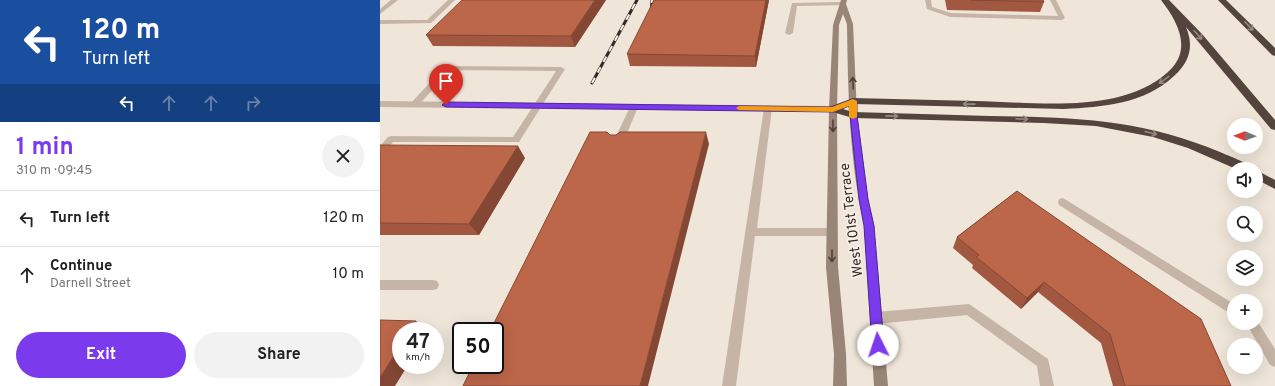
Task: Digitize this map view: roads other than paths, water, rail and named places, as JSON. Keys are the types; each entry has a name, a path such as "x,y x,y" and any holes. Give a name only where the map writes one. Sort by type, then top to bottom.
{"highway":[{"path":"1222,0 1275,53"},
{"path":"833,109 853,101 1064,106 1087,105 1130,97 1148,91 1162,82 1174,72 1183,60 1186,50 1183,28 1168,4"},
{"path":"1168,4 1199,36 1275,127"},
{"path":"833,109 853,115 1048,120 1096,123 1153,134 1180,142 1231,162"},
{"path":"1263,178 1275,185"}],"main road":[{"name":"West 101st Terrace","path":"844,2 850,24 853,115 863,199 869,226 881,386"},
{"name":"West 101st Terrace","path":"840,386 840,354 832,266 833,109 836,25 844,2"}],"street":[{"path":"380,12 395,0"},
{"path":"380,22 429,22 452,0"},
{"path":"928,0 929,8 950,15 1062,18 1053,0"},
{"path":"789,33 794,4 844,2"},
{"path":"380,152 391,139 516,140 561,69 448,68 415,104"},
{"path":"380,104 833,109"},
{"path":"618,143 634,107"},
{"path":"729,386 768,108"},
{"path":"1063,202 1227,307"},
{"path":"751,232 832,232"},
{"path":"380,285 432,285"},
{"path":"876,318 969,309 1043,364 1047,386"},
{"path":"1256,330 1275,361"}],"railway":[{"path":"592,83 637,0"},
{"path":"651,15 652,0"}]}
